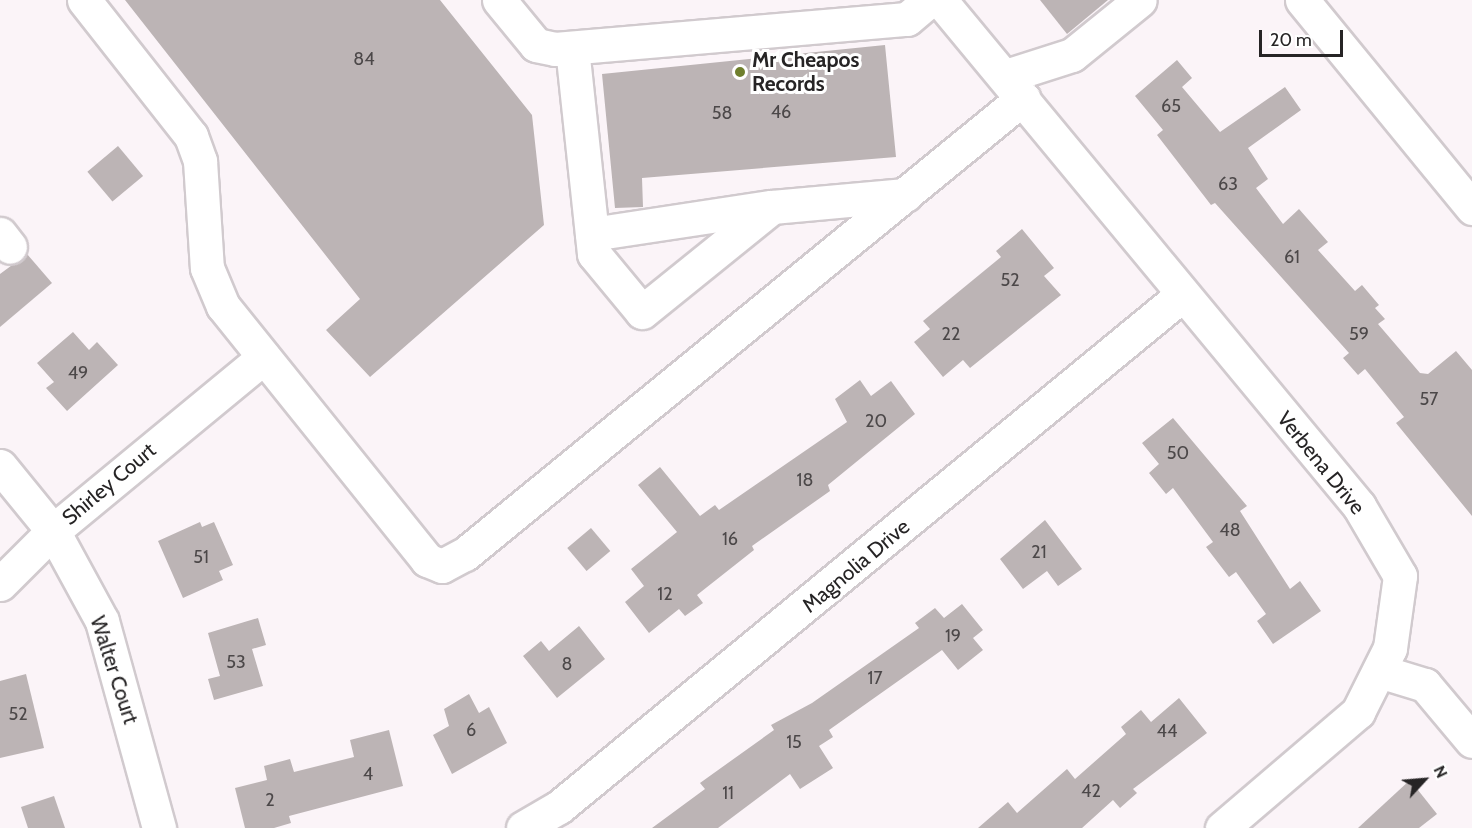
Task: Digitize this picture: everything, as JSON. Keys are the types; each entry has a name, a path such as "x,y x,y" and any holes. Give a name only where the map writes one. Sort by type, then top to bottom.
{"street":[{"path":"84,0 191,136 200,161 213,287 264,357 427,560 442,566 465,554 904,195 1014,87 1059,60 1140,0"},
{"path":"499,0 536,45 572,48 907,19 930,0"},
{"name":"Verbena Drive","path":"940,0 1359,506 1400,576 1390,648 1358,712 1222,828"},
{"path":"1302,0 1472,208"},
{"path":"572,48 594,254 642,312 772,207"},
{"path":"592,234 772,207 904,195"},
{"name":"Magnolia Drive","path":"523,828 559,807 632,748 1182,295"},
{"name":"Shirley Court","path":"0,584 53,531 264,357"},
{"name":"Walter Court","path":"0,466 53,531 102,621 159,828"},
{"path":"1379,671 1425,685 1472,741"}],"building":[{"path":"125,0 440,0 532,115 544,225 370,377 326,330 360,299"},
{"path":"1040,0 1108,0 1067,34"},
{"path":"885,45 896,157 642,178 643,207 615,208 602,74"},
{"path":"1177,60 1192,78 1182,87 1220,132 1285,87 1301,110 1248,148 1268,179 1256,188 1283,224 1299,209 1328,242 1318,250 1355,291 1362,285 1379,305 1375,308 1385,319 1378,324 1420,373 1428,374 1456,351 1472,370 1472,516 1396,423 1404,417 1365,369 1358,375 1343,358 1349,353 1215,203 1211,205 1157,135 1163,130 1135,96"},
{"path":"118,146 143,176 112,202 87,172"},
{"path":"1022,229 1054,268 1044,276 1061,295 970,368 963,360 943,377 914,342 930,329 923,321 1001,257 996,251"},
{"path":"27,254 52,283 0,327 0,274"},
{"path":"73,332 89,350 97,342 118,365 67,411 46,388 54,382 37,363"},
{"path":"860,380 871,396 891,381 915,414 828,485 830,491 752,546 754,550 697,595 703,603 685,616 679,609 649,633 625,602 644,586 631,569 677,532 638,485 660,467 700,516 715,505 719,510 847,422 835,399"},
{"path":"1173,418 1247,506 1240,511 1290,589 1300,581 1321,611 1273,644 1257,621 1266,614 1236,572 1229,577 1206,547 1213,542 1173,488 1166,494 1149,473 1159,464 1142,443"},
{"path":"1045,520 1082,569 1058,586 1047,571 1023,589 1000,559"},
{"path":"200,522 202,527 214,522 233,565 219,571 223,580 183,598 158,541"},
{"path":"591,528 610,551 587,571 567,548"},
{"path":"962,604 983,630 973,638 983,650 958,670 942,650 829,730 833,737 819,746 833,768 800,789 790,774 718,828 652,828 705,789 700,783 774,730 771,725 812,703 919,628 915,623 935,608 944,618"},
{"path":"258,618 266,645 252,649 263,686 214,700 208,679 220,676 208,633"},
{"path":"579,626 605,659 557,698 523,656 541,641 549,651"},
{"path":"26,674 44,748 0,758 0,681"},
{"path":"469,694 479,713 489,707 507,743 452,774 433,735 449,726 444,709"},
{"path":"1179,698 1207,733 1133,789 1137,793 1120,808 1113,800 1082,828 978,828 1008,802 1017,813 1067,769 1075,779 1126,734 1121,727 1141,710 1151,722"},
{"path":"389,730 403,786 289,816 291,823 274,828 245,828 235,788 267,780 264,766 290,759 294,772 354,757 350,740"},
{"path":"1410,780 1437,814 1419,828 1358,828"},
{"path":"54,796 65,828 28,828 21,807"}],"place":[{"name":"Mr Cheapos Records","path":"740,72"}]}
